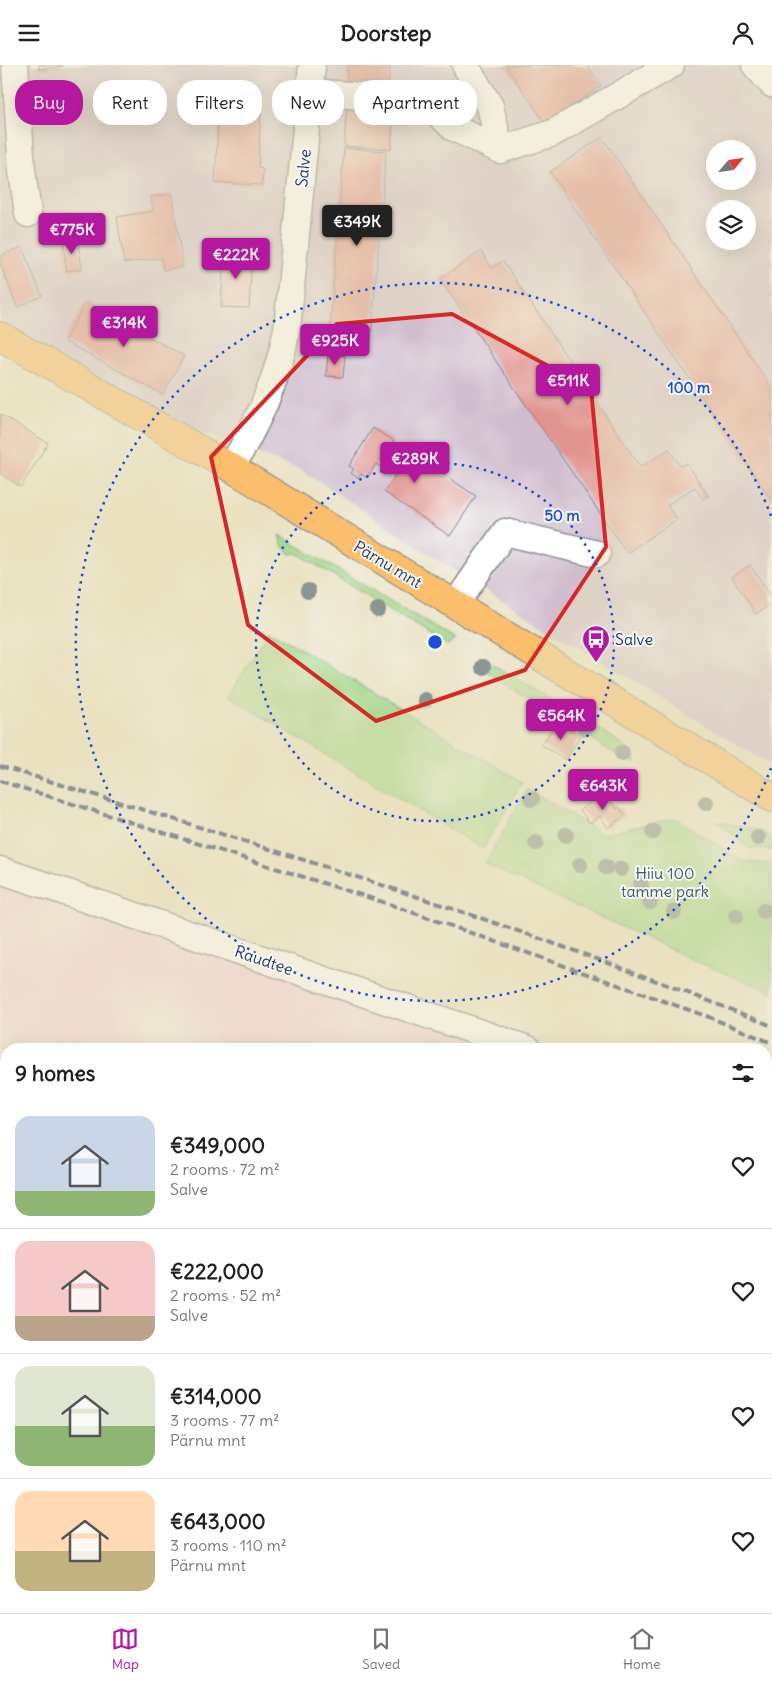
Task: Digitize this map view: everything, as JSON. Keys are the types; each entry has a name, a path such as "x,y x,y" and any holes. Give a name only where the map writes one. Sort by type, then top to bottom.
{"main road":[{"name":"Pärnu mnt","path":"0,336 231,468 772,798"}],"street":[{"path":"15,65 22,171 28,214"},
{"name":"Salve","path":"311,80 312,65"},
{"path":"465,65 490,106 500,150"},
{"path":"344,95 424,101 454,128 500,150 553,133 671,65"},
{"path":"755,65 772,84"},
{"name":"Salve","path":"231,468 258,422 280,364 287,329 307,125"},
{"path":"455,605 505,531 597,554"},
{"name":"Raudtee","path":"0,870 510,1043"}],"highlighted area":[{"path":"452,314 591,389 606,547 525,670 376,721 248,625 211,457 337,324"}],"shaded area":[{"path":"0,65 772,65 772,766 453,570 303,471 110,398 0,336"},
{"path":"0,884 491,1043 0,1043"}],"green space":[{"path":"279,535 456,640 447,645 297,553 290,554 283,547"},
{"path":"269,630 522,782 483,849 229,696"},
{"path":"479,656 612,737 627,749 637,763 612,752 481,668"},
{"name":"Hiiu 100 tamme park","path":"527,789 603,834 675,818 744,862 772,864 772,992 698,962 485,864"},
{"path":"716,821 758,830 772,838 772,850 749,848"}],"building":[{"path":"39,65 63,65 63,66 39,69"},
{"path":"348,65 390,65 389,80 354,80 354,89 346,88"},
{"path":"505,65 587,65 601,86 545,123"},
{"path":"347,105 354,106 354,125 393,125 391,149 344,146"},
{"path":"218,125 260,125 258,168 263,169 262,185 215,183"},
{"path":"602,137 772,388 772,501 550,172"},
{"path":"344,148 386,151 371,339 347,337 345,355 328,353"},
{"path":"172,194 183,267 163,270 161,258 124,263 117,217 153,211 151,197"},
{"path":"78,240 82,269 67,271 63,242"},
{"path":"22,247 42,296 17,307 0,263 0,256"},
{"path":"481,251 492,268 503,261 640,467 669,449 680,466 687,463 708,496 703,499 695,487 667,505 677,519 627,553 440,279"},
{"path":"224,252 252,254 249,308 221,307"},
{"path":"86,302 184,356 163,395 64,341"},
{"path":"328,354 345,356 343,377 326,376"},
{"path":"0,414 48,443 21,487 0,474"},
{"path":"373,428 394,441 387,451 403,462 410,452 476,496 450,536 384,492 395,476 376,464 367,478 361,474 358,478 351,473 354,469 349,466"},
{"path":"750,565 772,598 772,603 756,614 732,577"},
{"path":"557,721 580,736 566,760 542,745"},
{"path":"604,792 617,809 619,807 625,815 608,828 600,816 590,823 580,810"}],"railway":[{"path":"0,766 389,887 581,953 772,1026"},
{"path":"0,781 386,903 709,1017 772,1043"}],"place":[{"name":"Salve","path":"596,663"}]}
